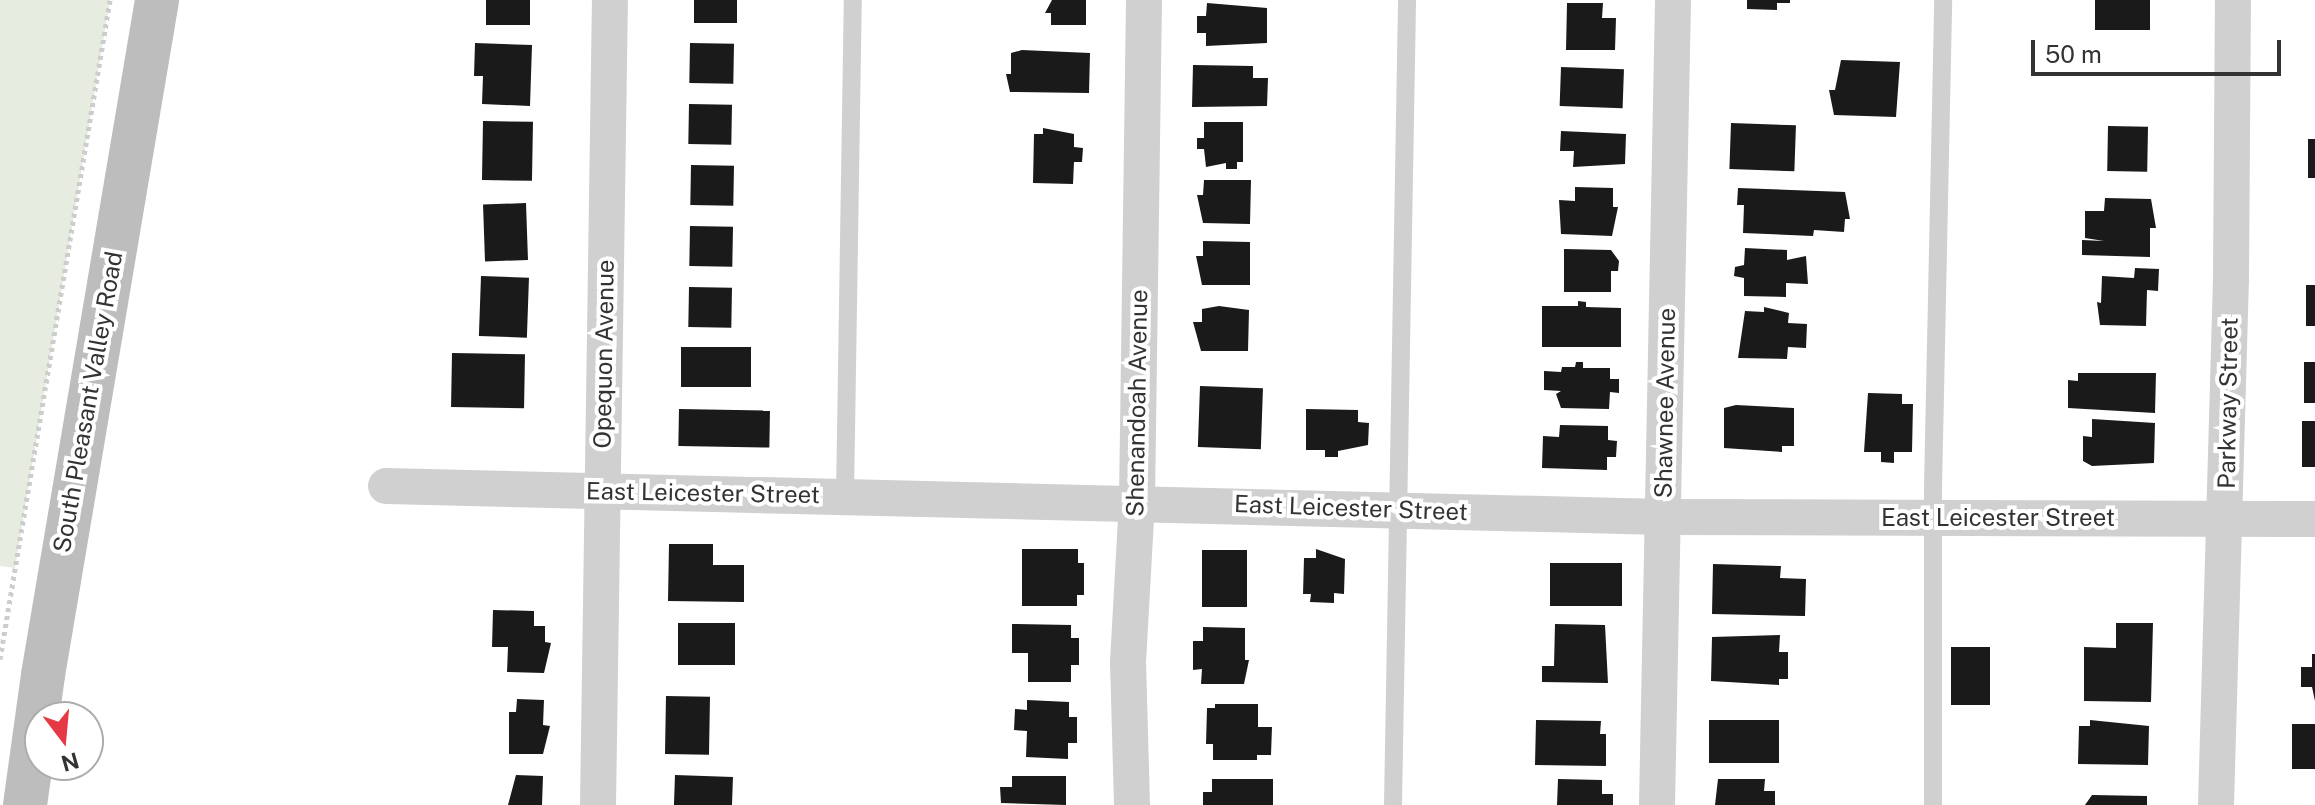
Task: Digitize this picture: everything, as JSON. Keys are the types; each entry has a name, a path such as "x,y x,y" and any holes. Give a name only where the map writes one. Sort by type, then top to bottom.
{"main road":[{"name":"South Pleasant Valley Road","path":"25,805 43,675 157,0"}],"street":[{"name":"Opequon Avenue","path":"598,805 610,0"},
{"name":"Shenandoah Avenue","path":"1132,805 1128,662 1137,501 1144,0"},
{"name":"Shawnee Avenue","path":"1657,805 1673,0"},
{"name":"Parkway Street","path":"2216,805 2225,517 2233,0"},
{"name":"East Leicester Street","path":"386,486 1137,501 1663,517 2315,519"}],"lane":[{"path":"845,496 853,0"},
{"path":"1393,805 1407,0"},
{"path":"1933,805 1933,518 1943,0"}],"path":[{"path":"0,659 110,0"}],"shaded area":[{"path":"0,0 110,0 15,568 0,566"}],"building":[{"path":"486,0 530,0 530,25 486,25"},
{"path":"694,0 737,0 737,23 694,23"},
{"path":"1052,0 1086,0 1086,25 1051,25 1051,13 1045,13"},
{"path":"1747,0 1790,0 1790,3 1777,3 1777,10 1747,9"},
{"path":"2095,0 2150,0 2150,30 2095,30"},
{"path":"1207,3 1267,8 1267,43 1206,46 1206,33 1197,33 1197,16 1206,16"},
{"path":"1567,3 1603,3 1602,18 1616,18 1615,50 1566,50"},
{"path":"475,43 532,45 530,106 482,104 483,76 474,76"},
{"path":"690,43 734,44 733,84 689,83"},
{"path":"1022,50 1090,53 1089,93 1010,92 1006,74 1011,74 1011,53"},
{"path":"1841,60 1900,62 1896,117 1834,115 1829,90 1835,90"},
{"path":"1193,65 1253,66 1253,78 1268,78 1267,106 1192,107"},
{"path":"1561,67 1624,69 1623,108 1560,106"},
{"path":"689,104 732,105 731,145 688,144"},
{"path":"483,121 533,122 532,181 482,180"},
{"path":"1204,122 1243,122 1243,162 1237,162 1237,169 1226,169 1226,163 1206,167 1204,149 1197,149 1197,138 1204,138"},
{"path":"1731,123 1796,125 1794,171 1729,169"},
{"path":"2108,126 2148,127 2147,172 2107,171"},
{"path":"1043,128 1074,134 1074,147 1083,148 1082,162 1074,162 1073,184 1033,183 1034,134 1043,134"},
{"path":"1561,131 1626,134 1625,164 1573,167 1574,151 1560,151"},
{"path":"2308,139 2315,139 2315,178 2308,178"},
{"path":"691,165 734,166 733,206 690,205"},
{"path":"1204,180 1251,180 1250,224 1203,223 1197,195 1203,195"},
{"path":"1575,187 1613,188 1613,207 1618,207 1612,236 1561,234 1559,200 1575,201"},
{"path":"1738,188 1845,192 1850,219 1845,219 1844,232 1814,230 1813,236 1743,233 1744,205 1737,205"},
{"path":"2105,198 2151,199 2156,228 2150,228 2150,257 2082,255 2082,240 2104,241 2085,238 2085,211 2104,211"},
{"path":"526,203 528,260 485,261 483,205"},
{"path":"690,226 733,227 732,267 689,266"},
{"path":"1203,241 1250,242 1250,285 1202,285 1196,256 1203,256"},
{"path":"1745,248 1787,250 1787,260 1806,256 1808,284 1786,283 1786,297 1744,296 1744,278 1734,276 1735,267 1744,265"},
{"path":"1564,249 1611,250 1619,261 1618,271 1611,271 1611,292 1564,292"},
{"path":"2135,268 2159,269 2158,291 2147,290 2146,326 2100,325 2097,302 2101,303 2102,276 2134,278"},
{"path":"481,276 529,278 527,338 479,336"},
{"path":"2306,285 2315,285 2315,326 2306,326"},
{"path":"689,287 732,288 731,328 688,327"},
{"path":"1578,301 1586,302 1586,307 1621,308 1621,347 1542,347 1542,306 1578,306"},
{"path":"1219,306 1249,310 1248,351 1201,351 1193,322 1202,322 1202,309"},
{"path":"1764,307 1789,313 1788,323 1807,324 1806,348 1788,347 1787,359 1738,358 1745,311 1764,312"},
{"path":"681,347 751,347 751,387 681,387"},
{"path":"452,353 525,354 524,408 451,407"},
{"path":"1576,362 1583,362 1583,368 1610,368 1610,379 1619,379 1619,393 1610,392 1609,409 1561,408 1556,394 1561,391 1544,390 1544,371 1561,372 1562,367 1575,367"},
{"path":"2304,362 2315,362 2315,403 2304,403"},
{"path":"2078,373 2156,373 2155,413 2068,408 2068,380 2078,381"},
{"path":"1200,386 1263,388 1261,449 1198,447"},
{"path":"1868,393 1902,394 1902,404 1913,404 1912,452 1894,452 1894,463 1881,462 1881,452 1864,452"},
{"path":"1736,405 1794,408 1794,446 1782,446 1782,452 1724,448 1724,408"},
{"path":"679,409 770,411 769,448 678,446"},
{"path":"1306,409 1358,410 1358,422 1369,423 1368,445 1338,451 1338,457 1325,457 1325,450 1306,450"},
{"path":"2092,419 2155,423 2154,463 2092,466 2083,461 2083,436 2092,437"},
{"path":"2302,421 2315,421 2315,467 2302,467"},
{"path":"1560,425 1608,426 1608,440 1617,441 1616,457 1607,457 1607,470 1542,468 1543,436 1559,437"},
{"path":"669,544 713,544 713,565 744,565 744,602 668,601"},
{"path":"1022,549 1078,549 1078,563 1084,563 1084,595 1077,595 1077,606 1022,606"},
{"path":"1316,549 1345,559 1344,594 1334,593 1334,603 1310,602 1311,594 1303,594 1304,558 1316,558"},
{"path":"1202,550 1247,550 1247,607 1202,607"},
{"path":"1550,563 1622,563 1622,606 1550,606"},
{"path":"1713,564 1781,566 1780,578 1806,579 1805,616 1712,614"},
{"path":"493,610 534,611 534,626 545,626 545,642 551,643 544,673 507,672 508,647 492,647"},
{"path":"678,623 735,623 735,665 678,665"},
{"path":"2116,623 2153,623 2151,702 2084,701 2084,647 2116,648"},
{"path":"1012,624 1071,625 1071,638 1079,638 1079,665 1071,665 1071,682 1028,682 1028,653 1012,653"},
{"path":"1555,624 1605,625 1608,683 1542,682 1542,666 1554,666"},
{"path":"1203,627 1245,628 1245,660 1249,660 1244,684 1201,684 1202,669 1193,670 1193,641 1203,641"},
{"path":"1780,635 1779,652 1788,652 1788,679 1779,679 1779,685 1711,681 1712,637"},
{"path":"1951,647 1990,647 1990,705 1951,705"},
{"path":"2312,654 2315,654 2315,701 2312,687 2301,687 2301,667 2312,667"},
{"path":"666,696 710,697 709,755 665,754"},
{"path":"517,699 544,700 543,725 550,726 543,754 509,754 509,712 516,712"},
{"path":"1027,700 1069,702 1069,717 1077,717 1077,743 1068,743 1068,759 1026,757 1027,731 1014,730 1015,709 1027,710"},
{"path":"1215,704 1258,704 1258,727 1272,727 1271,755 1257,755 1257,760 1213,760 1213,744 1206,744 1207,708 1215,708"},
{"path":"1536,720 1601,721 1600,734 1606,734 1606,766 1535,765"},
{"path":"1709,720 1779,720 1779,763 1709,763"},
{"path":"2090,720 2149,726 2148,765 2078,764 2079,726 2090,726"},
{"path":"2292,724 2315,724 2315,769 2292,769"},
{"path":"516,775 543,776 542,805 508,805"},
{"path":"675,775 733,777 732,805 674,805"},
{"path":"1012,776 1066,776 1066,805 1001,803 1000,787 1012,787"},
{"path":"1212,779 1273,779 1273,805 1203,805 1203,792 1212,792"},
{"path":"1558,779 1602,780 1602,794 1613,794 1613,805 1557,805"},
{"path":"1718,779 1765,779 1764,791 1775,791 1775,805 1715,805"},
{"path":"2092,795 2147,796 2147,805 2085,805"}]}
